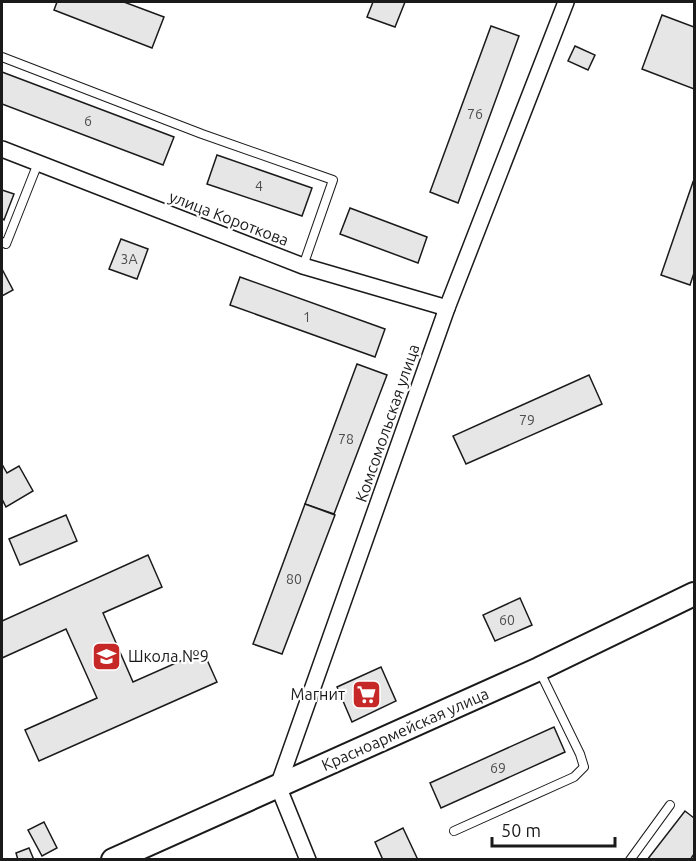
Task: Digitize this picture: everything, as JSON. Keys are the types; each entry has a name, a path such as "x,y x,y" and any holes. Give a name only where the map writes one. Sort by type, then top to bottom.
{"main road":[{"name":"Красноармейская улица","path":"113,860 539,669 694,594"}],"street":[{"name":"Комсомольская улица","path":"278,786 447,308 566,2"},
{"name":"улица Короткова","path":"2,149 303,266 447,308"},
{"path":"278,786 308,860"}],"lane":[{"path":"2,57 202,134 333,180 303,266"},
{"path":"3,244 38,163"},
{"path":"454,831 574,777 584,767 539,669"},
{"path":"630,860 670,806"}],"building":[{"path":"57,2 124,2 164,17 152,48 54,10"},
{"path":"373,2 405,2 395,27 367,17"},
{"path":"662,15 694,27 694,89 642,69"},
{"path":"491,26 519,36 458,203 430,192"},
{"path":"575,46 595,55 588,70 568,61"},
{"path":"2,72 174,137 163,165 2,104"},
{"path":"217,155 312,188 302,216 207,184"},
{"path":"693,182 694,273 690,285 661,275"},
{"path":"2,190 14,194 4,220 2,218"},
{"path":"350,208 427,237 418,263 340,234"},
{"path":"121,239 148,249 137,279 109,269"},
{"path":"2,269 13,290 2,296"},
{"path":"240,277 385,329 375,357 230,305"},
{"path":"357,364 387,375 334,514 305,504"},
{"path":"589,375 602,404 466,464 453,436"},
{"path":"3,466 7,473 19,466 33,491 6,507 2,499"},
{"path":"305,504 335,515 282,654 253,644"},
{"path":"66,515 77,541 20,565 9,539"},
{"path":"148,555 162,587 103,613 133,682 203,651 217,682 39,761 25,730 97,698 66,629 2,658 2,621"},
{"path":"520,598 532,625 495,641 483,615"},
{"name":"Магнит","path":"381,667 396,701 352,722 337,687"},
{"path":"554,727 565,752 441,808 430,783"},
{"path":"685,811 694,818 694,854 690,860 647,860"},
{"path":"44,822 57,848 42,856 28,830"},
{"path":"403,828 418,860 383,860 375,842"},
{"path":"29,848 34,860 18,860 16,853"}],"place":[{"name":"Школа №9","path":"107,656"},
{"name":"Магнит","path":"366,694"}]}
